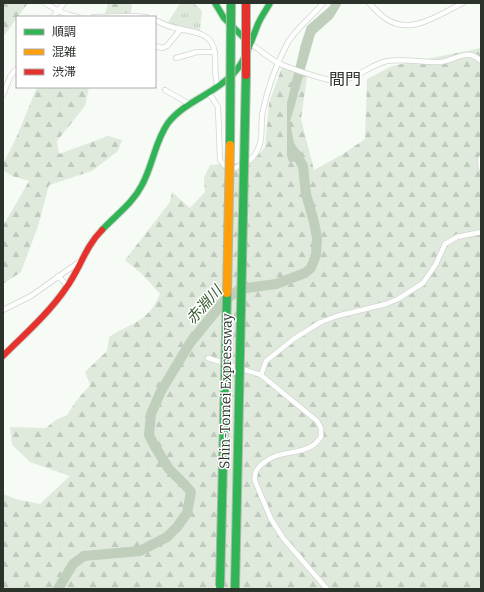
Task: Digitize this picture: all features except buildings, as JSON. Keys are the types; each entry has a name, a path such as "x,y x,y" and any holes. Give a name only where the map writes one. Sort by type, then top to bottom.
{"main road":[{"path":"215,3 224,18 251,44"},
{"name":"Shin-Tomei Expressway","path":"220,586 230,184 231,3"},
{"name":"Shin-Tomei Expressway","path":"235,588 246,3"},
{"path":"3,356 48,311 68,286 80,262 94,240 131,202 143,183 164,129 176,115 218,87 233,73 242,61 251,44 256,29 270,3"}],"street":[{"path":"45,3 68,16"},
{"path":"54,16 64,3"},
{"path":"209,92 218,107 220,160 225,166 235,168 252,158 262,141 262,112 271,79 288,43 301,26 323,3"},
{"path":"369,3 386,19 404,26 413,26 463,3"},
{"path":"156,20 172,27 205,35 214,48 215,76 218,87"},
{"path":"156,46 162,48 167,46 181,29"},
{"path":"251,44 278,63 330,80 344,80 357,77 380,64 398,60 443,62 461,56 470,55 481,61"},
{"path":"176,58 195,50 214,52"},
{"path":"3,95 10,77 16,69"},
{"path":"165,90 190,105"},
{"path":"481,158 481,168"},
{"path":"261,375 266,361 296,338 321,322 337,316 386,304 398,299 423,283 436,264 445,244 457,237 481,232"},
{"path":"3,310 31,296 80,262"},
{"path":"58,276 68,286"},
{"path":"208,358 261,375 317,421 321,428 321,437 314,446 279,454 270,458 257,469 254,474 259,492 271,520 283,538 327,589"}],"green space":[{"path":"3,3 28,3 18,16 16,16 16,19 3,37"},
{"path":"108,3 132,3 131,13 105,14"},
{"path":"180,3 194,3 202,11 200,31 167,24"},
{"path":"481,48 481,589 3,589 3,494 16,499 40,504 70,476 30,462 12,445 10,427 46,428 56,420 67,415 90,385 85,372 107,351 109,337 141,319 151,309 160,294 143,275 125,260 170,202 172,192 190,208 205,192 204,177 210,165 252,162 265,147 269,103 282,67 307,77 301,119 314,170 343,154 365,139 367,79 392,66"},
{"path":"37,88 89,88 85,106 57,141 59,154 108,136 122,140 118,151 92,171 49,185 38,226 21,272 3,284 3,226 29,181 12,176 3,170 3,164 17,136"}],"shaded area":[{"path":"331,3 342,3 333,18 315,34 290,122 294,143 302,155 305,167 298,161 289,162 287,156 287,103 301,44 307,26 330,6"}],"waterway":[{"name":"赤淵川","path":"58,589 73,564 84,556 140,551 167,537 177,527 187,513 191,492 169,469 154,445 149,435 151,414 161,391 190,343 224,301 240,289 276,284 305,273 311,268 316,255 317,238 306,194 303,166 296,154"}],"traffic: fast":[{"path":"215,3 224,18 247,41"},
{"path":"230,145 231,3"},
{"path":"102,230 134,198 146,177 160,137 168,123 175,115 191,103 218,87 238,68 248,50 259,21 270,3"},
{"path":"235,588 246,75"},
{"path":"220,586 227,293"}],"traffic: jam":[{"path":"246,3 246,75"},
{"path":"3,356 52,306 71,281 91,244 102,230"}],"traffic: slow":[{"path":"227,293 230,145"}],"district":[{"name":"間門","path":"345,79"}]}
